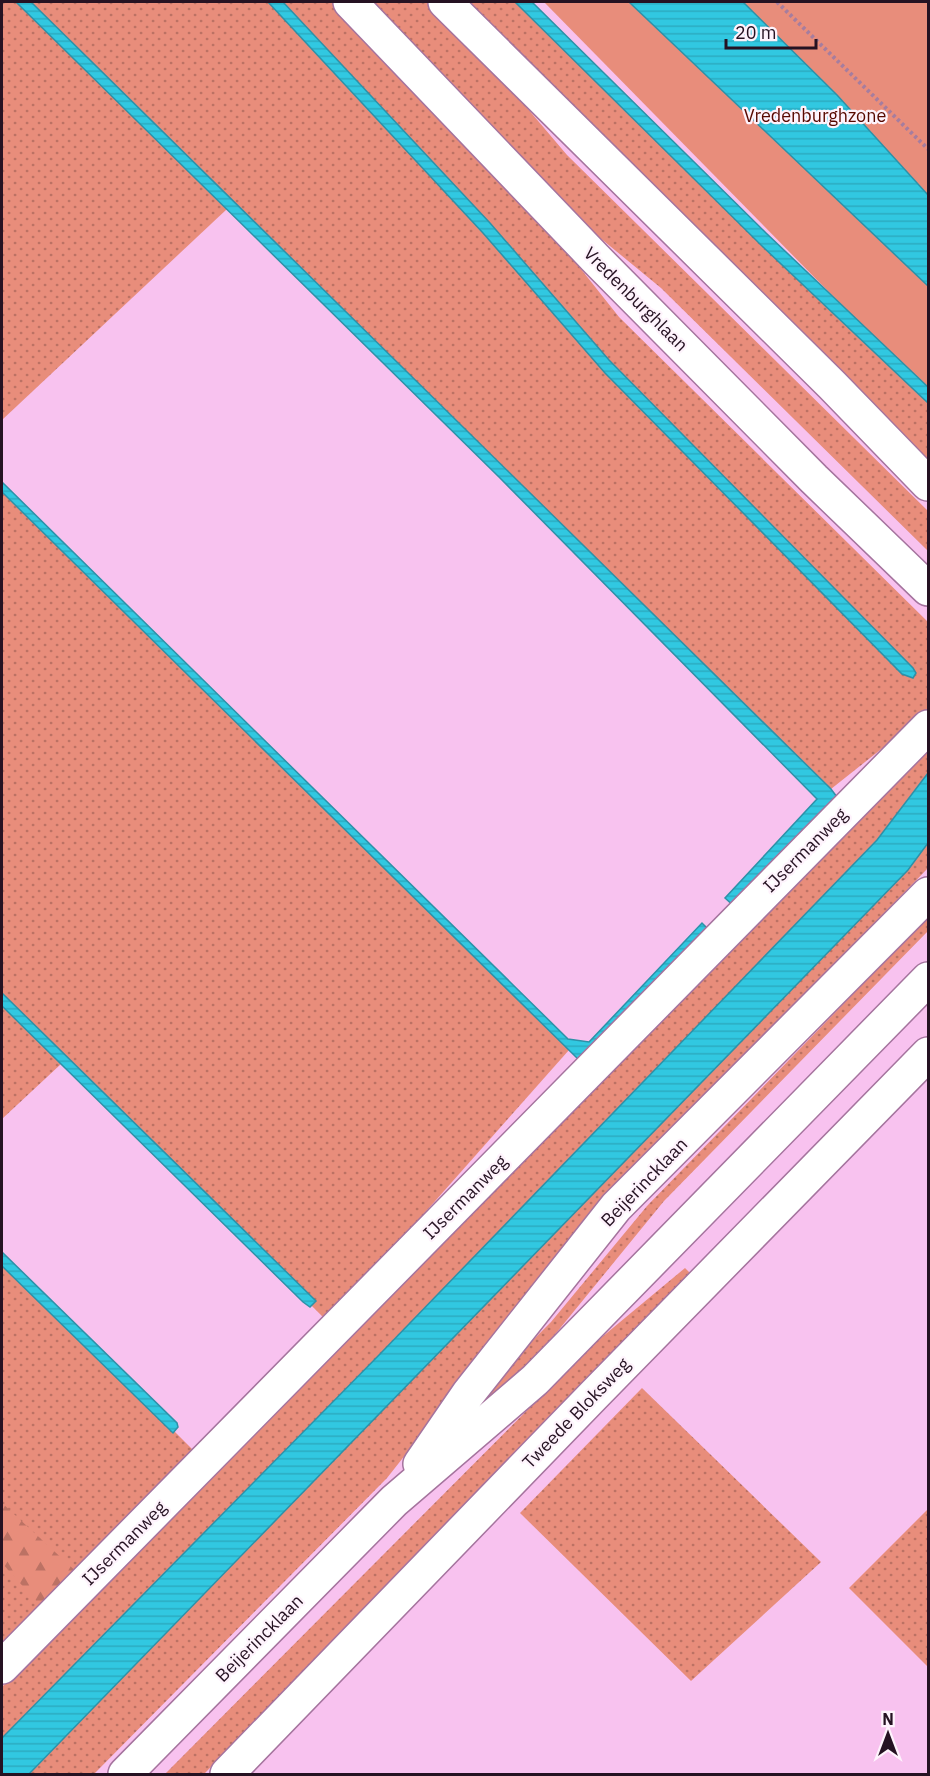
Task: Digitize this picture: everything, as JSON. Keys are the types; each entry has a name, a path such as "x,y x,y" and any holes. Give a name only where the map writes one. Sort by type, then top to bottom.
{"street":[{"name":"Vredenburghlaan","path":"350,2 604,267 814,479 928,589"},
{"path":"445,2 832,385 928,484"},
{"name":"IJsermanweg","path":"2,1667 928,728"},
{"name":"Beijerincklaan","path":"394,1501 468,1394 616,1207 928,894"},
{"name":"Beijerincklaan","path":"125,1774 394,1501 535,1380 928,979"},
{"name":"Tweede Bloksweg","path":"227,1774 928,1054"}],"path":[{"path":"777,2 928,149"}],"green space":[{"path":"2,2 16,2 227,209 2,420"},
{"path":"31,2 268,2 483,233 605,373 902,674 913,668 609,360 490,223 283,2 340,2 523,196 619,317 928,622 928,712 831,789"},
{"path":"364,2 432,2 459,28 567,155 928,511 928,551 661,288 543,191"},
{"path":"457,2 515,2 762,246 928,403 928,464"},
{"name":"Vredenburghzone","path":"544,2 928,2 928,393"},
{"path":"2,492 569,1050 328,1322 2,998"},
{"path":"928,744 928,773 877,840 381,1353 2,1738 2,1687"},
{"path":"928,843 928,868 652,1154 523,1306 387,1478 94,1774 29,1774 908,870"},
{"path":"928,917 928,931 664,1201 557,1332 464,1436 470,1403 551,1322 647,1206"},
{"path":"2,1006 61,1064 2,1119"},
{"path":"2,1259 198,1455 2,1657"},
{"path":"685,1268 694,1277 204,1774 165,1774 590,1347"},
{"path":"642,1388 821,1562 691,1681 520,1513"},
{"path":"2,1503 81,1576 46,1612 2,1563"},
{"path":"928,1509 928,1667 849,1588"}],"water":[{"path":"16,2 31,2 831,789 840,801 736,908 725,898 817,799 500,478"},
{"path":"268,2 283,2 490,223 609,360 913,668 916,673 913,678 902,674 605,373 483,233"},
{"path":"515,2 532,2 766,233 928,387 928,403 762,246"},
{"path":"629,2 743,2 837,95 928,195 928,286"},
{"path":"2,482 568,1039 589,1042 702,923 707,928 580,1061 2,492"},
{"path":"928,773 928,843 908,870 29,1774 2,1774 2,1738 381,1353 877,840"},
{"path":"2,993 316,1301 310,1307 2,1006"},
{"path":"2,1252 177,1423 178,1427 173,1433 2,1266"}]}
